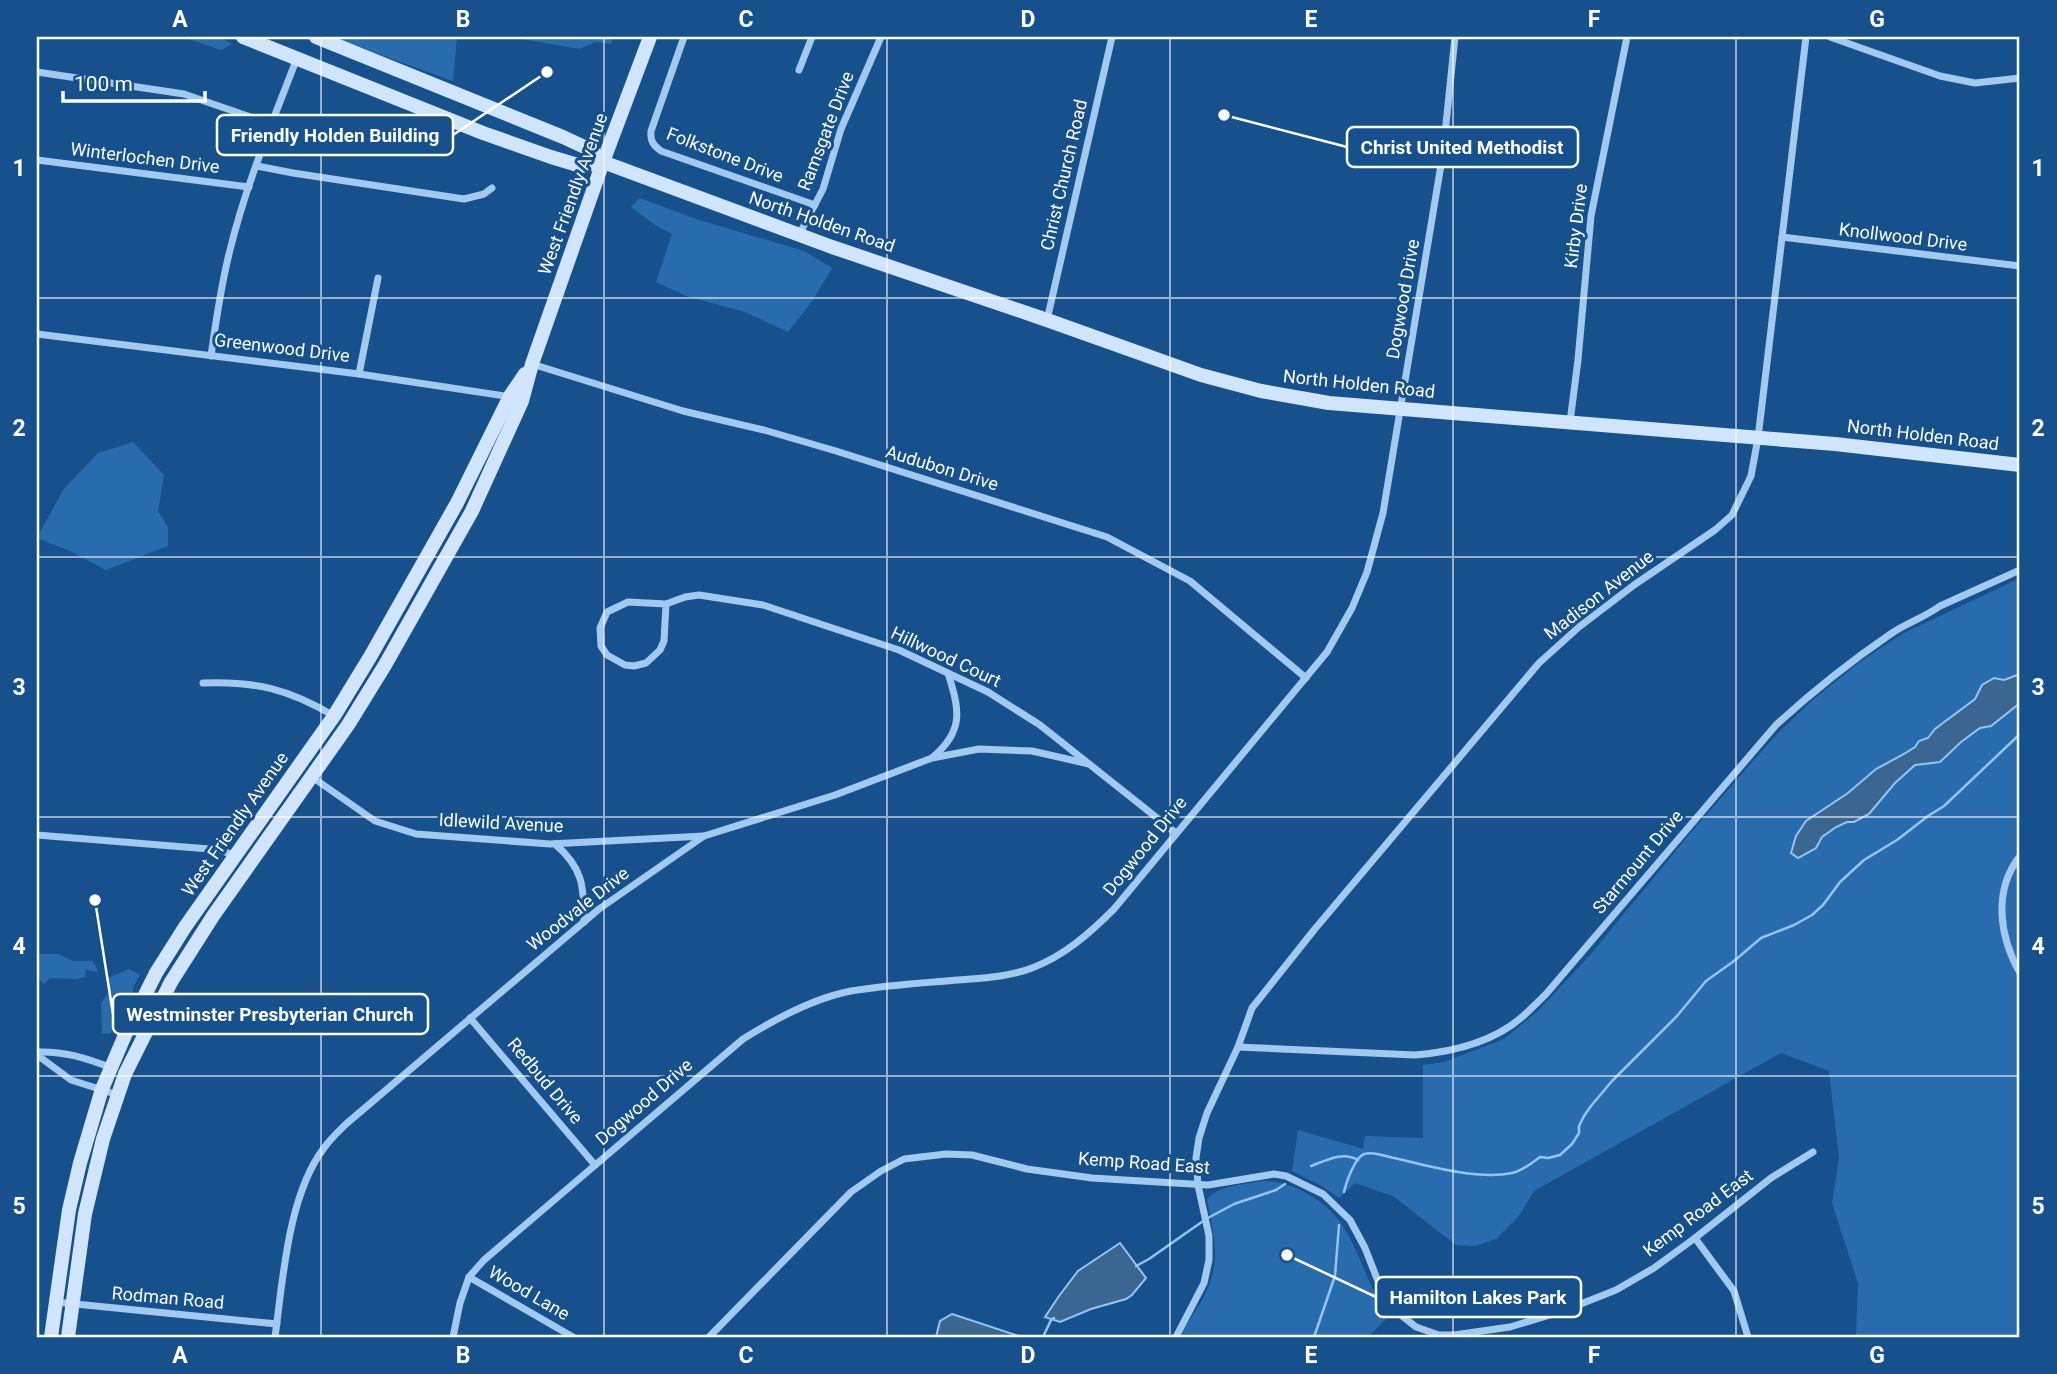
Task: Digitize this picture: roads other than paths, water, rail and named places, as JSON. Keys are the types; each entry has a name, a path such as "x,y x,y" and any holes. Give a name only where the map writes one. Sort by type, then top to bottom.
{"main road":[{"name":"North Holden Road","path":"243,37 483,133 551,157 581,166 603,163 1201,375 1251,389 1310,401 1835,444 2020,466"},
{"name":"North Holden Road","path":"316,37 591,149 603,163"},
{"name":"West Friendly Avenue","path":"68,1337 85,1214 103,1139 125,1074 171,982 248,865 348,725 385,666 472,511 532,364 650,37"},
{"name":"West Friendly Avenue","path":"51,1337 69,1210 89,1129 110,1068 156,973 234,855 334,716 516,399"}],"street":[{"name":"Folkstone Drive","path":"684,37 650,131 650,140 661,151 815,205"},
{"path":"799,70 812,37"},
{"name":"Ramsgate Drive","path":"799,234 823,189 841,129 881,37"},
{"name":"Christ Church Road","path":"1047,320 1112,37"},
{"name":"Dogwood Drive","path":"453,1337 469,1277 484,1260 743,1039 776,1018 847,992 883,986 981,978 1031,969 1061,954 1090,933 1114,909 1327,652 1352,608 1367,572 1383,513 1443,153 1455,37"},
{"name":"Kirby Drive","path":"1570,422 1591,216 1627,37"},
{"name":"Madison Avenue","path":"1198,1185 1196,1158 1206,1113 1238,1047 1252,1008 1539,663 1579,627 1732,515 1751,476 1758,438 1806,37"},
{"path":"1830,37 1940,75 1975,83 2020,78"},
{"path":"211,356 230,250 249,187 297,58"},
{"path":"37,72 184,94 271,124"},
{"name":"Winterlochen Drive","path":"37,160 249,187"},
{"path":"257,166 464,199 484,194 492,188"},
{"name":"Knollwood Drive","path":"1782,237 2020,266"},
{"path":"359,374 378,278"},
{"name":"Greenwood Drive","path":"37,334 359,374 516,399"},
{"name":"Audubon Drive","path":"532,364 683,411 764,430 836,451 1107,537 1190,580 1306,678"},
{"name":"Starmount Drive","path":"1238,1047 1415,1055 1441,1053 1491,1036 1520,1019 1546,994 1757,746 1809,695 1899,628 1940,606 2020,570"},
{"name":"Hillwood Court","path":"666,604 664,641 660,650 646,663 625,665 607,655 601,646 600,628 607,612 628,601 666,604 699,595 763,605 899,650 988,692 1040,725 1176,833"},
{"path":"932,758 948,744 957,720 957,701 948,673"},
{"path":"203,683 228,682 271,687 295,695 334,716"},
{"name":"Woodvale Drive","path":"275,1337 298,1202 323,1148 346,1124 599,909 704,836 835,795 932,758 979,749 1006,750 1032,751 1089,764"},
{"name":"Idlewild Avenue","path":"312,777 375,821 416,834 555,844 704,836"},
{"path":"37,835 221,850 248,865"},
{"path":"555,844 570,856 581,877 584,922"},
{"path":"2020,856 2011,867 2001,900 2008,946 2020,973"},
{"name":"Redbud Drive","path":"470,1018 595,1165"},
{"path":"37,1054 55,1051 78,1055 125,1074"},
{"path":"37,1054 71,1080 118,1095"},
{"name":"Kemp Road East","path":"709,1337 852,1192 881,1171 904,1159 946,1154 972,1155 1027,1169 1092,1178 1198,1185 1274,1174 1286,1176 1309,1185 1331,1200 1350,1220 1392,1308 1416,1327 1439,1335 1454,1335 1510,1327 1563,1311 1616,1290 1654,1268 1771,1178 1813,1152"},
{"path":"1177,1337 1204,1283 1209,1260 1209,1236 1198,1185"},
{"path":"1695,1238 1734,1291 1748,1337"},
{"name":"Wood Lane","path":"469,1277 573,1337"},
{"name":"Rodman Road","path":"55,1302 277,1324"},
{"path":"1510,1327 1512,1337"}],"waterway":[{"path":"1344,1192 1354,1165 1365,1154 1480,1175 1512,1173 1540,1157 1560,1155 1579,1133 1579,1126 1591,1106 1677,1016 1706,981 1761,938 1812,915 1840,882 1864,860 1944,806 2020,734"},
{"path":"1311,1166 1341,1156 1358,1160"},
{"path":"1136,1266 1206,1219 1234,1204 1276,1190 1285,1184"},
{"path":"1314,1337 1335,1276 1339,1225"},
{"path":"1043,1337 1054,1318"}],"place":[{"name":"Friendly Holden Building","path":"547,72"},
{"name":"Christ United Methodist","path":"1224,115"},
{"name":"Westminster Presbyterian Church","path":"95,900"},
{"name":"Hamilton Lakes Park","path":"1287,1255"}]}
